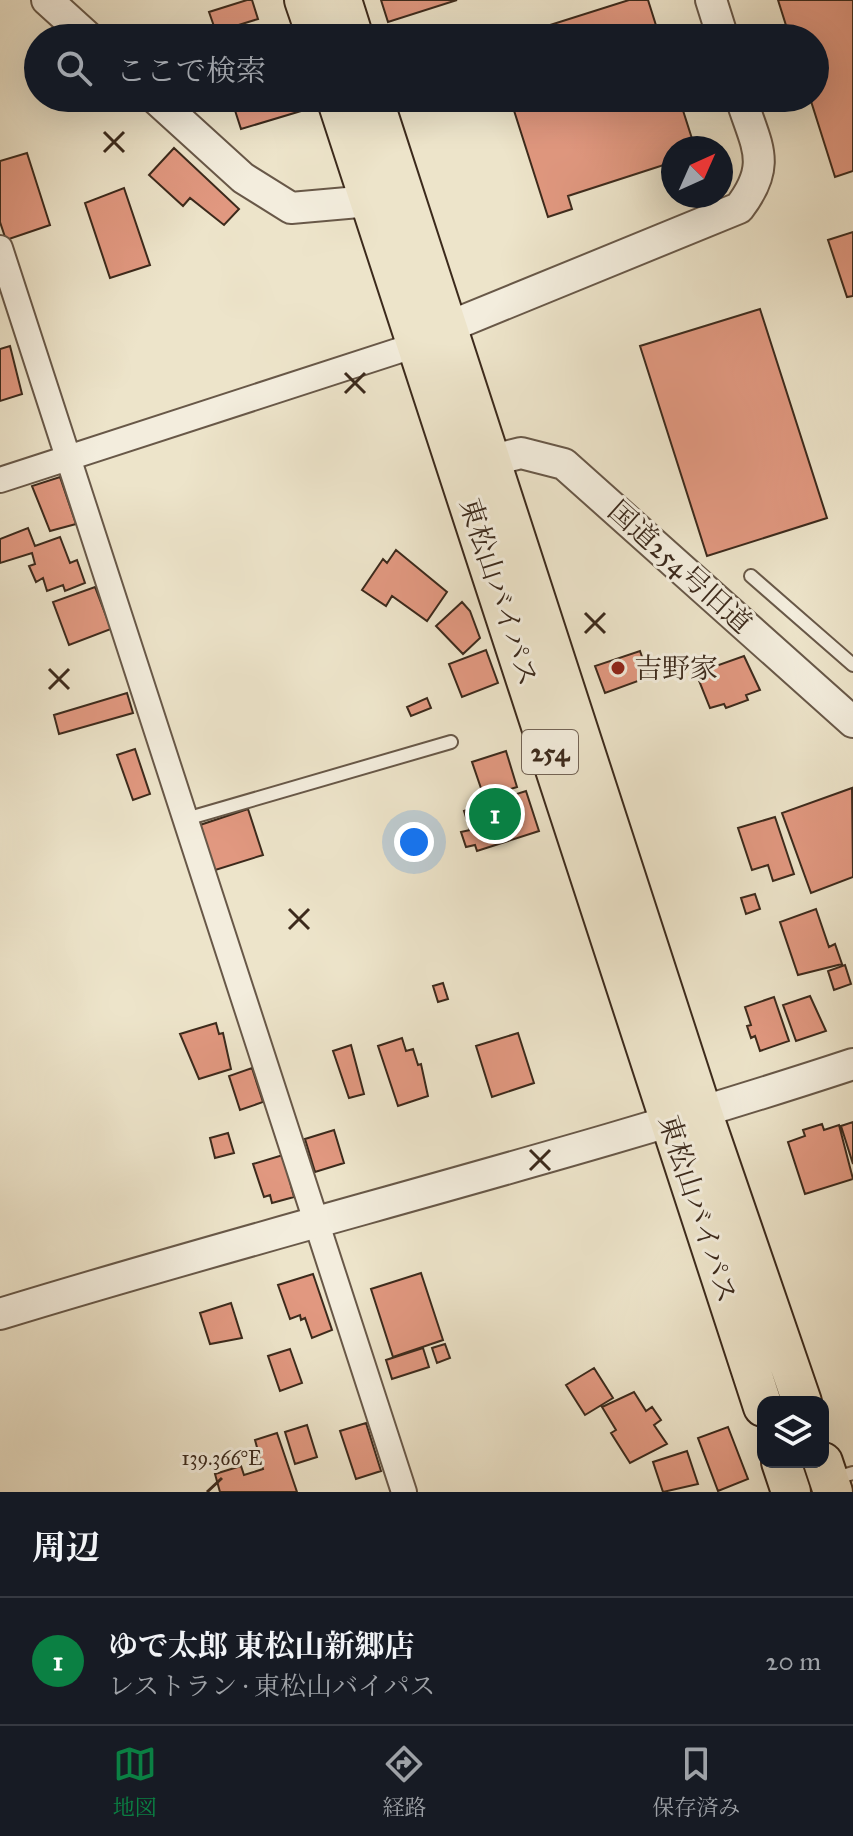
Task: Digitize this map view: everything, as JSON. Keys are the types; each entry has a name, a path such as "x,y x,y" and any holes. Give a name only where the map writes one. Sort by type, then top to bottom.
{"highway":[{"path":"304,0 312,24"},
{"path":"342,0 350,24"},
{"name":"東松山バイパス","path":"341,112 370,201 489,461 686,1119 760,1396"},
{"name":"東松山バイパス","path":"377,112 433,336 686,1119 800,1396"},
{"path":"783,1468 791,1492"}],"street":[{"path":"47,0 74,24"},
{"path":"711,0 719,24"},
{"path":"170,112 243,178 291,208 370,201"},
{"path":"0,480 433,336 739,208 757,184 761,160 746,112"},
{"path":"0,248 404,1492"},
{"name":"国道254号旧道","path":"489,461 521,453 564,464 853,722"},
{"path":"0,1314 317,1221 686,1119 853,1064"}],"lane":[{"path":"751,576 853,665"},
{"path":"186,819 451,742"}],"building":[{"path":"252,0 258,19 242,24 213,24 209,12"},
{"path":"381,0 457,0 388,22"},
{"path":"629,0 648,0 656,24 553,24"},
{"path":"778,0 853,0 853,171 835,177 814,112 829,112 829,24 786,24"},
{"path":"236,112 298,112 241,129"},
{"path":"514,112 683,112 691,136 661,136 661,166 568,196 572,209 548,217"},
{"path":"174,148 239,209 224,225 190,198 183,206 149,175"},
{"path":"27,153 50,225 6,240 0,222 0,161"},
{"path":"124,188 150,265 110,278 85,203"},
{"path":"853,232 853,296 847,297 828,240"},
{"path":"760,309 827,518 707,556 640,346"},
{"path":"10,346 22,394 0,401 0,349"},
{"path":"60,477 76,524 50,531 32,486"},
{"path":"28,528 35,546 60,537 70,563 77,560 85,583 65,591 63,585 47,591 43,578 36,582 29,566 35,564 32,553 0,563 0,539"},
{"path":"396,550 447,592 427,621 392,596 386,606 362,590 383,559 387,563"},
{"path":"95,587 111,629 69,645 53,602"},
{"path":"462,602 470,611 480,638 463,654 436,626"},
{"path":"486,650 498,683 462,697 449,664"},
{"path":"640,651 649,677 605,693 595,666"},
{"path":"744,656 760,690 746,695 748,700 726,708 724,704 710,708 696,673"},
{"path":"127,693 133,713 59,734 54,715"},
{"path":"427,698 431,708 411,716 407,707"},
{"path":"135,749 150,794 133,800 117,755"},
{"path":"506,751 517,787 484,797 472,762"},
{"path":"852,788 853,877 811,893 782,813"},
{"path":"526,791 539,831 477,851 475,845 466,847 461,832 470,830 464,811"},
{"path":"248,809 263,855 212,871 197,826"},
{"path":"775,817 794,874 773,881 768,865 752,870 738,828"},
{"path":"755,894 760,909 746,914 741,898"},
{"path":"816,909 829,947 835,944 842,964 798,975 780,922"},
{"path":"845,965 851,984 834,990 828,971"},
{"path":"443,983 448,999 438,1002 433,986"},
{"path":"810,996 826,1031 796,1041 783,1005"},
{"path":"774,997 789,1041 760,1051 755,1036 751,1038 747,1026 751,1025 745,1007"},
{"path":"216,1023 219,1034 223,1033 231,1069 199,1079 180,1034"},
{"path":"518,1033 534,1083 492,1097 476,1046"},
{"path":"402,1038 406,1051 413,1049 418,1065 421,1064 428,1096 398,1106 378,1046"},
{"path":"351,1045 364,1094 349,1098 333,1051"},
{"path":"252,1068 263,1102 240,1110 229,1076"},
{"path":"853,1122 853,1164 841,1126"},
{"path":"822,1124 824,1130 839,1125 853,1179 805,1194 788,1142 805,1136 803,1130"},
{"path":"334,1130 344,1163 315,1172 305,1139"},
{"path":"228,1133 234,1153 215,1158 210,1138"},
{"path":"283,1155 294,1197 272,1203 270,1195 264,1197 253,1164"},
{"path":"421,1273 443,1340 393,1357 371,1289"},
{"path":"313,1274 332,1330 312,1338 305,1318 301,1320 300,1315 290,1319 278,1285"},
{"path":"231,1303 242,1338 210,1344 200,1313"},
{"path":"445,1344 450,1358 437,1363 432,1348"},
{"path":"423,1348 429,1367 392,1379 386,1360"},
{"path":"290,1349 302,1383 280,1391 268,1356"},
{"path":"594,1368 613,1398 585,1415 566,1385"},
{"path":"634,1392 646,1411 652,1407 661,1420 654,1425 667,1444 630,1463 611,1433 616,1430 602,1407"},
{"path":"366,1423 381,1471 356,1479 340,1431"},
{"path":"307,1425 317,1457 295,1464 285,1432"},
{"path":"728,1427 748,1479 718,1491 698,1438"},
{"path":"277,1433 297,1492 220,1492 215,1474 241,1466 244,1475 263,1469 255,1440"},
{"path":"687,1451 698,1484 663,1492 653,1462"}],"place":[{"name":"吉野家","path":"618,668"},
{"name":"ゆで太郎 東松山新郷店","path":"495,814"}]}
